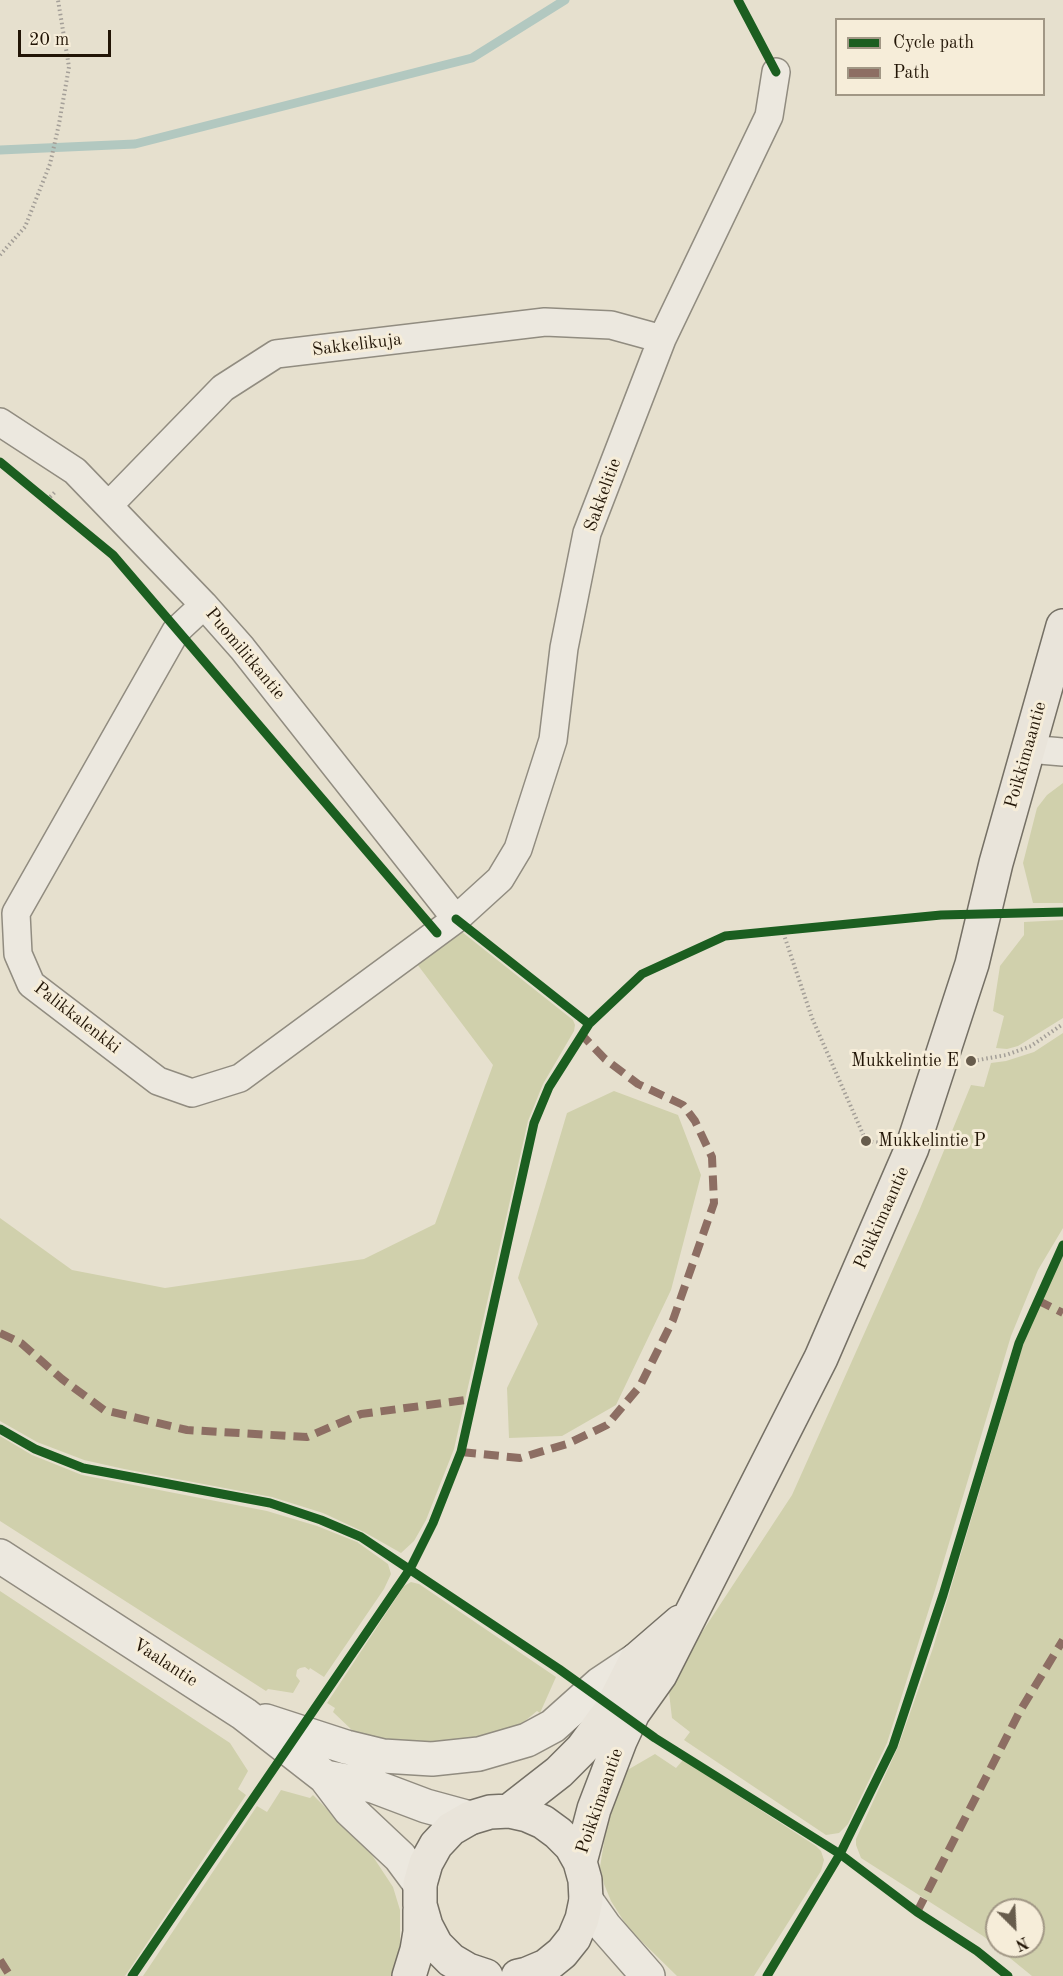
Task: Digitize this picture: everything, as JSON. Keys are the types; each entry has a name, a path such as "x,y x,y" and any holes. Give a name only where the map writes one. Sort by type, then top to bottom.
{"main road":[{"name":"Poikkimaantie","path":"580,1862 594,1809 596,1758 610,1711 690,1614 821,1358 912,1148 972,963 996,863 1028,749 1054,694 1063,626"},
{"name":"Poikkimaantie","path":"508,1811 559,1772 596,1758"},
{"path":"409,1976 420,1932 420,1895 426,1863 436,1845 451,1829 470,1818 490,1812 508,1811 543,1822 558,1833 571,1846 580,1862 585,1880 586,1900 582,1919 574,1938 562,1953 546,1966 527,1975"},
{"path":"420,1895 426,1926 436,1945 451,1960 468,1971 486,1976"}],"street":[{"name":"Sakkelitie","path":"456,919 500,879 518,849 553,740 564,648 587,534 662,339 769,116 776,72"},
{"name":"Sakkelikuja","path":"109,505 223,388 276,354 545,322 611,325 662,339"},
{"name":"Puomilitkantie","path":"0,422 75,471 204,605 242,648 456,919"},
{"name":"Palikkalenkki","path":"204,605 176,630 16,913 18,954 31,984 158,1081 192,1093 240,1078 456,919"},
{"path":"1028,749 1063,752"},
{"name":"Vaalantie","path":"0,1556 244,1714 325,1777 350,1810 400,1857 420,1895"},
{"path":"244,1714 346,1747 383,1756 432,1759 479,1754 527,1740 553,1726 600,1684 648,1667"},
{"name":"Vaalantie","path":"325,1777 373,1786 426,1806 470,1818"},
{"path":"586,1900 604,1927 648,1976"}],"path":[{"path":"0,255 25,227 50,164 69,67 58,0"},
{"path":"39,494 56,507"},
{"path":"770,931 794,928"},
{"path":"782,929 812,1018 866,1141 912,1148"},
{"path":"943,1057 971,1061 1006,1055 1031,1046 1063,1024"}],"green space":[{"path":"1063,783 1063,903 1033,903 1023,863 1037,808 1047,795"},
{"path":"1063,920 1063,1018 1018,1046 1007,1049 996,1048 1004,1016 993,1011 1000,966 1024,935 1024,922"},
{"path":"462,932 573,1020 575,1025 574,1031 543,1084 528,1121 454,1449 426,1520 414,1541 401,1553 364,1532 323,1513 272,1497 84,1460 37,1442 0,1421 0,1218 72,1270 165,1288 364,1259 435,1224 493,1065 414,960"},
{"path":"1063,1033 1063,1228 1038,1270 1011,1336 887,1743 848,1824 839,1833 826,1835 684,1740 690,1732 672,1718 668,1684 792,1495 919,1211 971,1085 984,1087 991,1063 1034,1052"},
{"path":"614,1091 678,1115 701,1175 671,1290 616,1405 562,1436 509,1438 507,1388 538,1324 518,1278 567,1113"},
{"path":"1063,1256 1063,1976 1032,1976 1010,1958 1045,1958 1045,1898 985,1898 985,1938 861,1858 856,1845 856,1839 898,1747 933,1648 1028,1328 1048,1282"},
{"path":"0,1436 32,1455 82,1475 267,1511 317,1526 357,1542 388,1564 391,1574 384,1589 324,1677 310,1668 309,1670 305,1667 300,1668 296,1676 300,1681 293,1693 268,1689 266,1691 0,1521"},
{"path":"411,1582 419,1584 556,1677 540,1713 537,1711 520,1725 477,1740 433,1746 385,1743 351,1735 353,1731 333,1712 335,1708 327,1703 404,1586"},
{"path":"0,1591 230,1743 248,1771 238,1789 246,1795 125,1976 0,1976"},
{"path":"655,1754 676,1768 683,1760 821,1851 824,1860 821,1871 754,1976 677,1976 628,1928 611,1901 600,1867 606,1830 624,1772"},
{"path":"281,1790 310,1798 313,1795 370,1852 393,1887 400,1910 400,1947 392,1976 143,1976 257,1806 267,1812"}],"waterway":[{"path":"0,150 135,144 472,58 565,0"}],"marked path":[{"path":"461,1452 520,1458 567,1444 607,1425 640,1386 673,1320 714,1203 712,1157 695,1121 683,1105 638,1084 605,1059 582,1035"},
{"path":"1037,1300 1063,1313"},
{"path":"0,1333 21,1343 62,1379 104,1410 187,1430 307,1437 361,1414 473,1399"},
{"path":"917,1912 1020,1711 1063,1640"},
{"path":"0,1960 10,1976"}],"cycle path":[{"path":"738,0 776,72"},
{"path":"0,462 113,555 437,933"},
{"path":"132,1976 410,1569 433,1523 461,1452 534,1123 549,1087 589,1024 642,974 725,936 941,915 1063,912"},
{"path":"456,919 589,1024"},
{"path":"767,1976 840,1854 893,1746 943,1595 1019,1343 1063,1245"},
{"path":"0,1429 35,1449 83,1468 270,1503 321,1520 361,1537 559,1669 655,1738 840,1854 917,1912 977,1951 1008,1976"}],"place":[{"name":"Mukkelintie E","path":"971,1061"},
{"name":"Mukkelintie P","path":"866,1141"}]}
